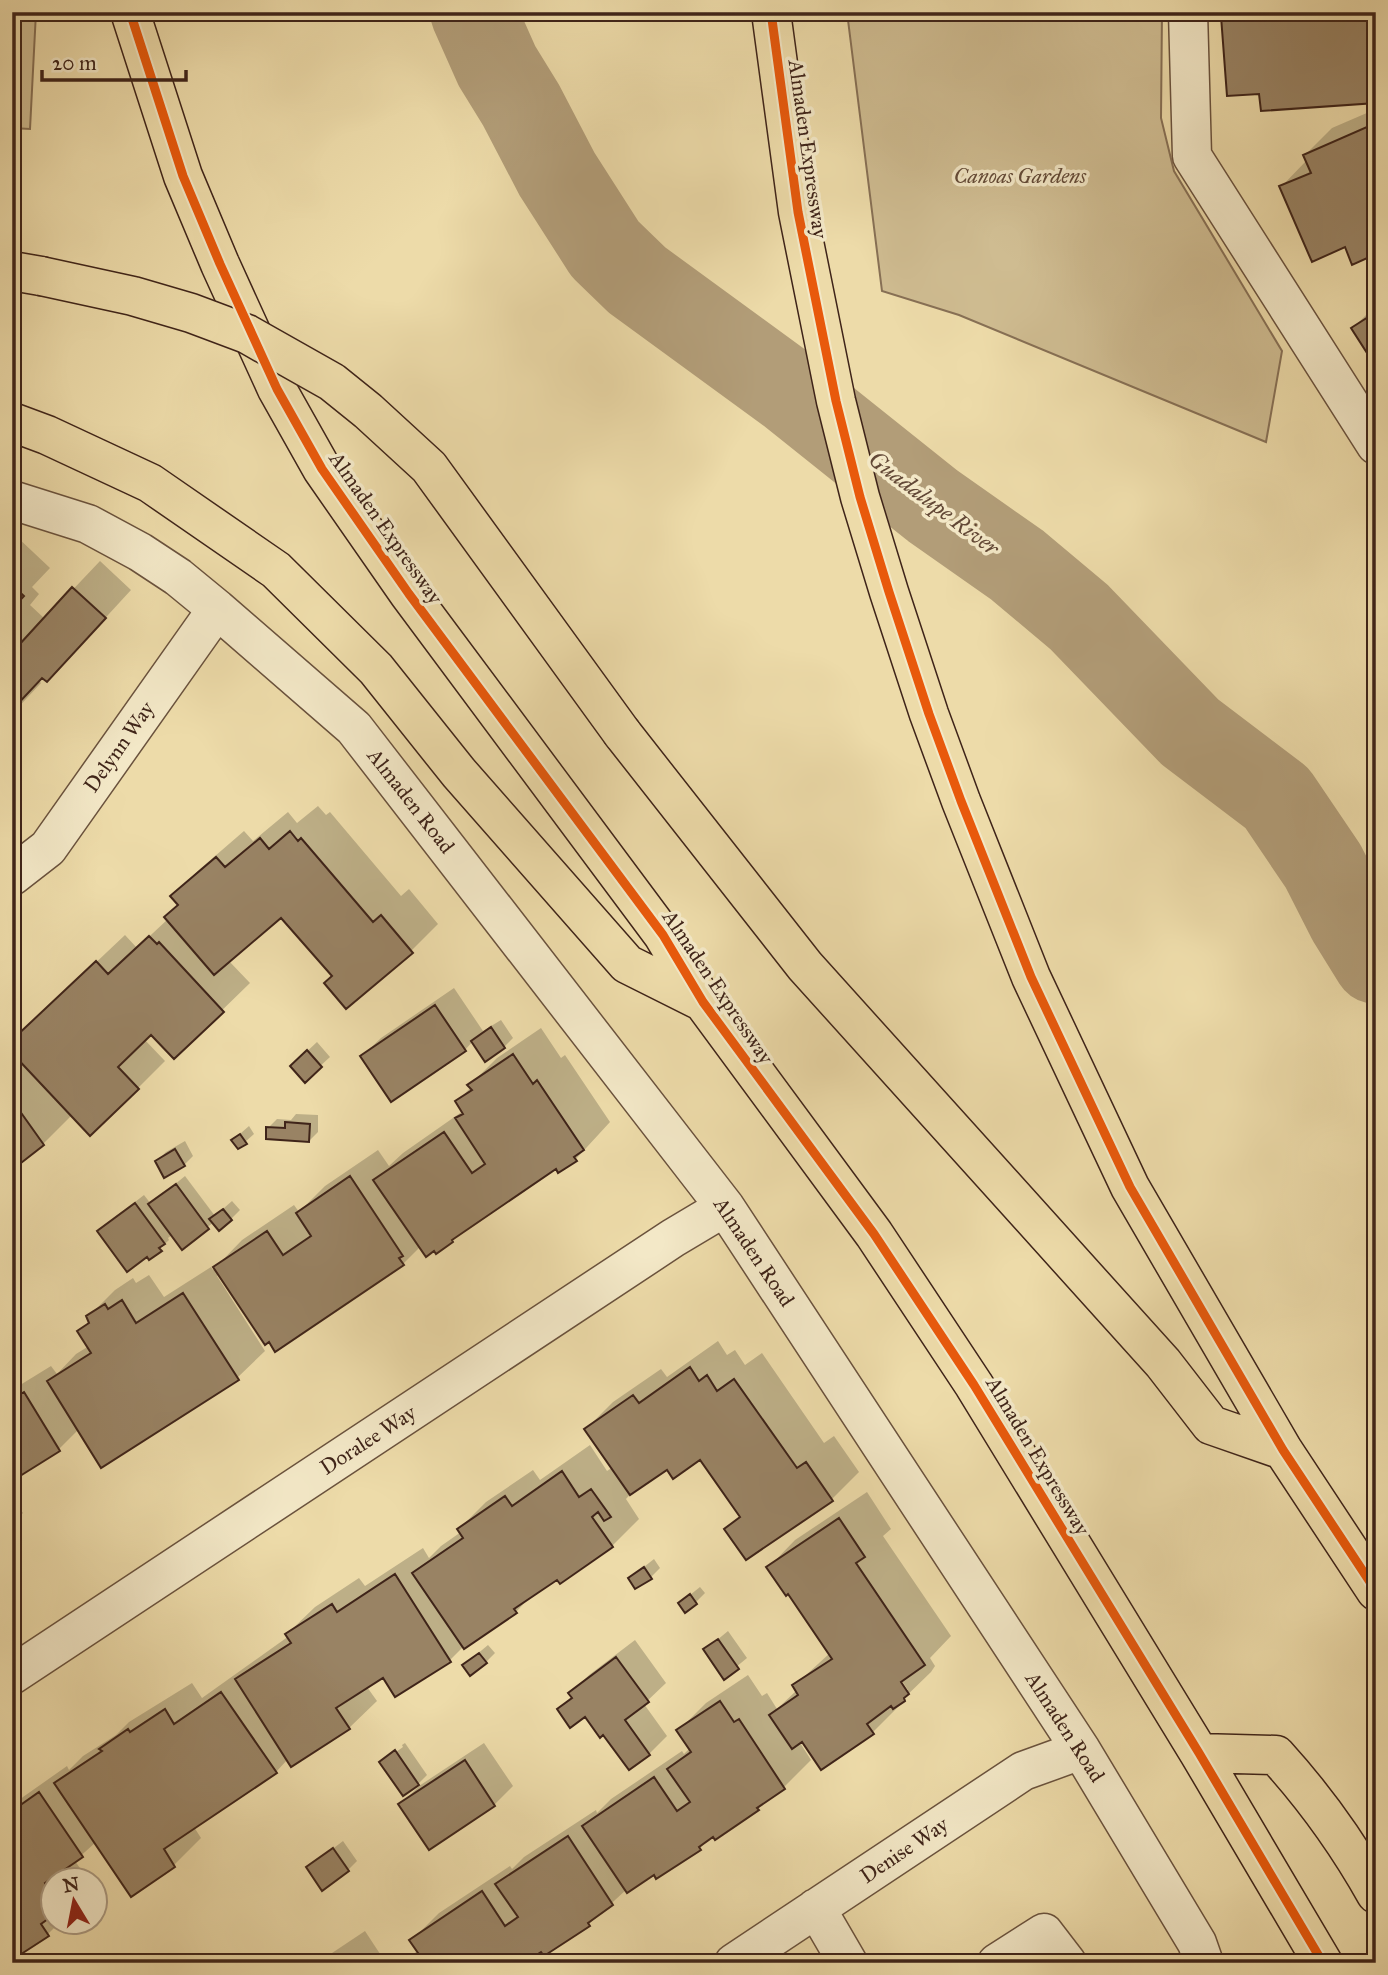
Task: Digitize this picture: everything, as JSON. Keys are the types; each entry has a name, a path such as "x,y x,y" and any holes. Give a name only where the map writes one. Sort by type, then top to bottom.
{"main road":[{"name":"Almaden Expressway","path":"130,12 183,176 277,389 322,469 402,584 663,935 703,1002 874,1234 967,1373 1199,1753 1323,1963"},
{"name":"Almaden Expressway","path":"771,12 798,212 836,401 860,497 929,714 991,876 1031,977 1130,1187 1283,1450 1376,1591"},
{"path":"27,274 133,296 191,313 247,334 332,382 429,467 622,733 805,965 1163,1363 1211,1425 1283,1450"},
{"path":"12,422 47,435 150,483 276,570 376,669 459,774 627,964 703,1002"},
{"path":"1199,1753 1276,1755 1310,1793 1376,1894"}],"street":[{"path":"1188,12 1192,156 1376,445"},
{"name":"Almaden Road","path":"12,500 88,524 140,552 178,577 354,728 725,1207 1081,1750 1197,1943 1204,1963"},
{"name":"Delynn Way","path":"12,876 48,848 217,609"},
{"name":"Doralee Way","path":"12,1675 673,1238 725,1207"},
{"name":"Denise Way","path":"734,1963 1023,1771 1081,1750"},
{"path":"816,1908 848,1963"},
{"path":"997,1963 1044,1933 1067,1963"}],"green space":[{"path":"12,12 36,12 30,129 12,128"},
{"name":"Canoas Gardens","path":"847,12 1162,12 1161,118 1174,171 1282,351 1266,442 959,315 882,291"}],"building":[{"path":"1255,12 1376,12 1376,103 1261,111 1259,94 1227,96 1221,16"},
{"path":"1376,123 1376,254 1352,265 1345,247 1312,262 1279,186 1311,173 1303,155"},
{"path":"1376,312 1376,367 1351,328"},
{"path":"12,585 24,596 12,609"},
{"path":"72,587 106,618 47,682 42,678 13,709 15,711 12,715 12,641 18,646"},
{"path":"290,831 298,841 301,838 373,922 381,915 413,953 346,1009 324,983 332,976 281,918 214,975 164,917 178,905 170,896 216,857 225,867 260,838 269,849"},
{"path":"149,936 157,944 159,942 224,1012 174,1059 151,1035 118,1067 139,1089 90,1136 12,1053 12,1040 96,961 108,974"},
{"path":"435,1005 466,1051 391,1102 360,1056"},
{"path":"491,1027 505,1048 485,1062 471,1041"},
{"path":"307,1050 322,1067 305,1083 290,1066"},
{"path":"513,1054 533,1084 537,1080 584,1150 574,1157 577,1161 558,1173 556,1169 452,1240 453,1242 436,1254 434,1251 426,1257 373,1180 444,1132 472,1173 485,1164 455,1118 463,1114 455,1101 472,1090 467,1085"},
{"path":"12,1100 44,1145 12,1170"},
{"path":"285,1122 310,1124 309,1142 266,1139 266,1127 285,1128"},
{"path":"240,1134 247,1144 238,1149 231,1140"},
{"path":"175,1149 185,1166 164,1178 155,1161"},
{"path":"350,1176 403,1256 399,1258 404,1265 275,1352 269,1342 265,1345 213,1267 267,1231 283,1255 311,1236 296,1213"},
{"path":"176,1184 209,1229 182,1250 148,1204"},
{"path":"135,1203 165,1244 159,1248 162,1251 149,1260 147,1257 127,1272 97,1231"},
{"path":"223,1209 232,1220 219,1231 209,1219"},
{"path":"183,1293 239,1380 101,1468 47,1381 91,1353 77,1331 89,1323 86,1316 105,1304 108,1309 122,1300 136,1323"},
{"path":"690,1367 699,1381 707,1375 717,1391 734,1379 797,1468 806,1462 833,1501 746,1560 724,1529 740,1517 700,1460 673,1479 667,1470 630,1495 584,1429 633,1395 639,1403"},
{"path":"24,1392 60,1451 12,1481 12,1399"},
{"path":"562,1471 579,1497 591,1489 611,1517 604,1521 598,1512 592,1517 613,1547 560,1584 557,1580 514,1609 517,1613 464,1649 412,1573 463,1538 457,1529 505,1496 512,1506"},
{"path":"839,1518 865,1557 856,1563 925,1665 901,1682 909,1694 904,1698 905,1701 893,1709 891,1706 867,1724 874,1734 821,1770 802,1742 792,1749 769,1715 798,1695 792,1685 832,1659 788,1594 786,1596 766,1567"},
{"path":"644,1567 652,1579 635,1589 628,1578"},
{"path":"395,1574 451,1662 395,1697 383,1678 336,1708 350,1729 291,1767 235,1679 291,1643 285,1634 332,1604 337,1612"},
{"path":"690,1594 697,1604 685,1613 678,1603"},
{"path":"718,1639 739,1669 724,1680 703,1649"},
{"path":"479,1653 487,1663 470,1676 462,1665"},
{"path":"616,1657 649,1702 625,1720 650,1755 629,1770 603,1735 600,1738 585,1717 570,1728 557,1709 572,1698 568,1693"},
{"path":"221,1692 277,1773 164,1849 175,1867 131,1897 54,1783 102,1751 99,1749 128,1729 130,1732 165,1709 174,1724"},
{"path":"720,1701 734,1722 739,1719 785,1789 715,1840 713,1837 699,1847 701,1850 656,1879 654,1875 627,1893 582,1826 654,1777 677,1811 690,1802 667,1769 691,1752 676,1730"},
{"path":"395,1750 419,1785 403,1796 379,1762"},
{"path":"465,1760 495,1806 429,1850 398,1804"},
{"path":"39,1792 83,1857 68,1867 38,1867 38,1937 47,1937 12,1960 12,1864 18,1860 12,1851 12,1811"},
{"path":"568,1836 613,1905 588,1923 590,1926 544,1956 541,1952 527,1961 528,1963 425,1963 409,1940 482,1891 505,1926 518,1917 495,1884"},
{"path":"333,1848 349,1871 322,1891 306,1867"}],"waterway":[{"name":"Guadalupe River","path":"473,12 497,66 557,174 605,249 637,280 789,391 933,506 1017,565 1079,617 1190,732 1277,798 1323,866 1350,919 1376,961"}],"cycle path":[{"path":"130,12 183,176 277,389 322,469 409,594 663,935 703,1002 874,1234 974,1385 1199,1753 1323,1963"},
{"path":"771,12 798,212 836,401 860,497 889,592 961,801 1031,977 1130,1187 1283,1450 1376,1591"}]}
